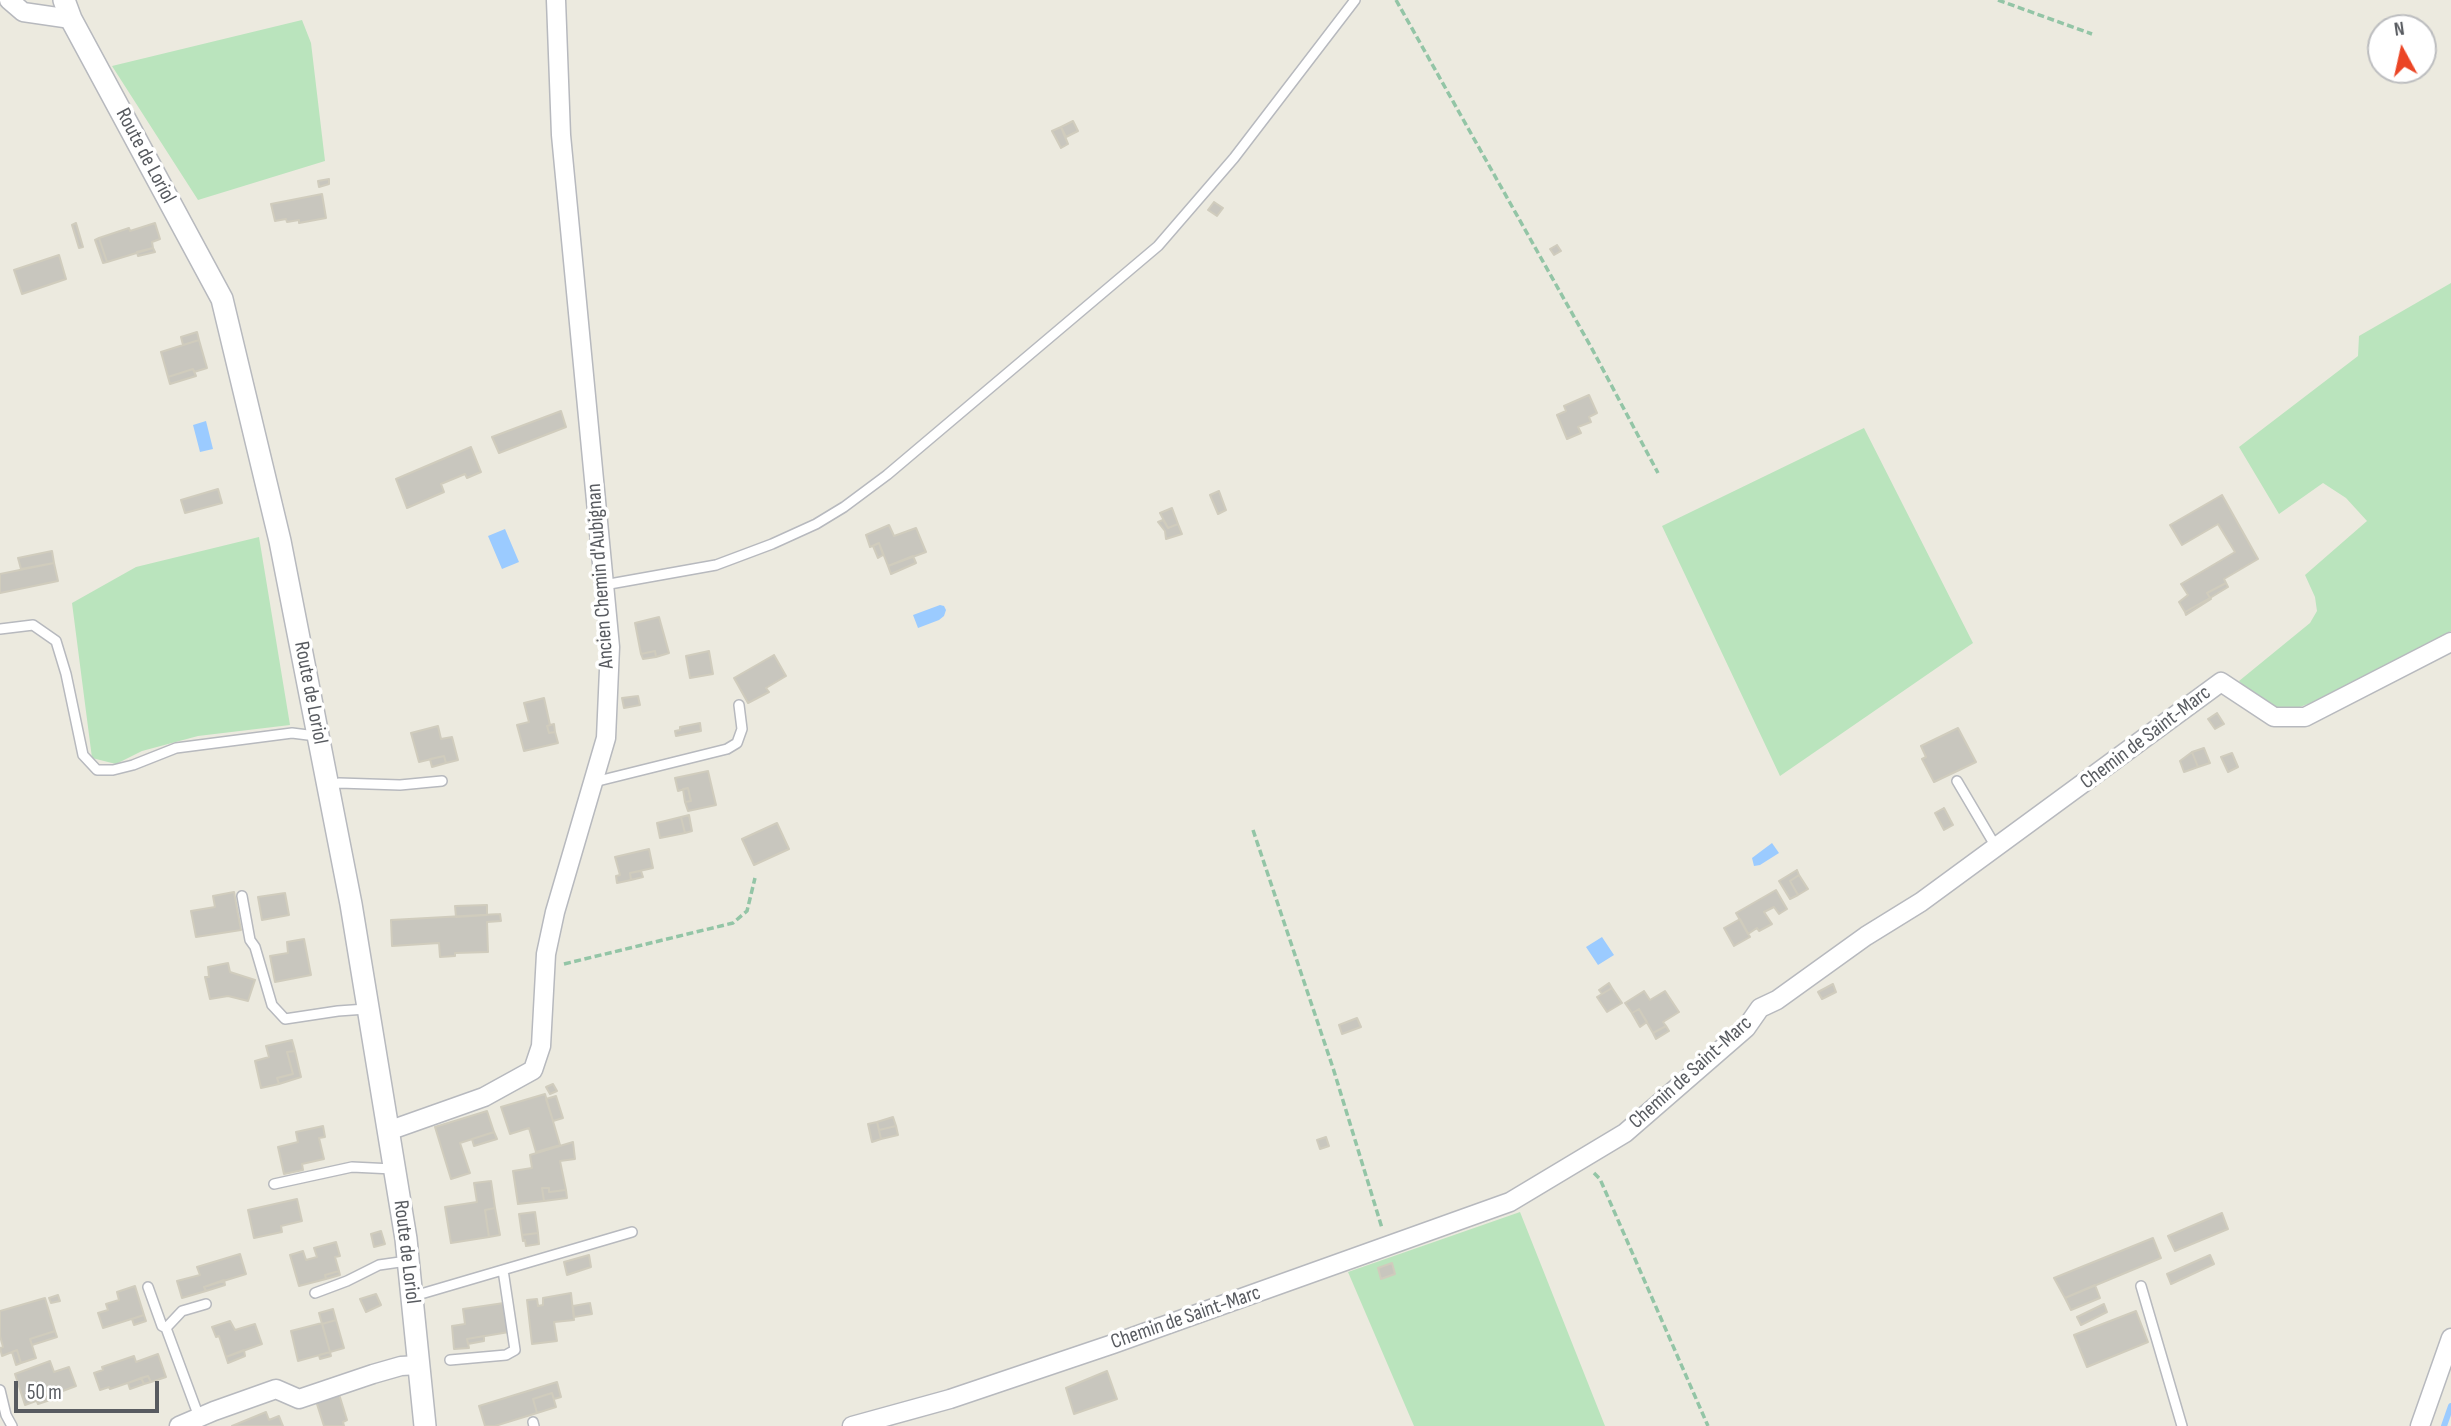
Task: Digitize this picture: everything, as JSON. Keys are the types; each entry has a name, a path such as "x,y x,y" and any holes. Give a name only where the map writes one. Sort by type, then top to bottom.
{"street":[{"path":"9,0 23,12 68,9"},
{"name":"Ancien Chemin d'Aubignan","path":"388,1131 484,1097 534,1070 542,1038 546,954 555,912 606,738 610,647 561,135 556,0"},
{"name":"Route de Loriol","path":"68,9 222,299 280,541 328,786 409,1261 425,1426"},
{"name":"Chemin de Saint-Marc","path":"852,1426 963,1394 1510,1202 1625,1133 1746,1028 1760,1008 1777,1000 1866,936 1921,902 2221,682 2274,717 2305,717 2451,642"},
{"path":"2420,1426 2451,1338"},
{"path":"179,1426 276,1389 299,1399 401,1366 419,1365"}],"lane":[{"path":"604,585 716,565 772,544 835,513 887,475 1158,246 1234,158 1355,0"},
{"path":"0,629 33,625 56,641 66,674 83,755 97,769 113,770 134,765 176,748 292,733 318,736"},
{"path":"594,782 727,749 737,743 742,729 739,705"},
{"path":"328,786 339,783 400,785 442,781"},
{"path":"1957,781 1996,847"},
{"path":"242,896 250,940 255,947 272,1005 285,1019 368,1009"},
{"path":"274,1184 352,1167 395,1169"},
{"path":"412,1297 632,1232"},
{"path":"315,1293 347,1282 379,1265 409,1261"},
{"path":"450,1360 506,1355 515,1350 503,1270"},
{"path":"2141,1286 2182,1426"},
{"path":"148,1287 199,1417"},
{"path":"166,1328 182,1311 206,1304"},
{"path":"0,1390 6,1415 12,1426"}],"path":[{"path":"1396,0 1591,347 1658,473"},
{"path":"1998,0 2092,34"},
{"path":"1253,830 1333,1069 1388,1247"},
{"path":"546,970 733,923 747,911 755,878"},
{"path":"1580,1160 1600,1179 1708,1426"}],"green space":[{"path":"302,20 311,43 325,161 198,200 112,66"},
{"path":"2451,283 2451,631 2327,697 2278,715 2264,708 2239,681 2310,623 2317,611 2315,597 2305,575 2367,521 2346,498 2323,483 2279,514 2239,447 2358,356 2359,336"},
{"path":"1864,428 1973,643 1780,776 1662,526"},
{"path":"259,537 290,725 198,736 142,751 116,764 92,758 72,603 136,567"},
{"path":"1520,1212 1605,1426 1414,1426 1348,1272"}],"water":[{"path":"206,421 213,449 200,452 193,425"},
{"path":"505,529 519,562 502,569 488,536"},
{"path":"940,605 946,610 944,616 918,628 913,615"},
{"path":"1772,843 1779,853 1754,866 1752,858"},
{"path":"1602,937 1614,955 1598,965 1586,947"}],"building":[{"path":"1073,121 1078,131 1066,137 1061,127"},
{"path":"1061,127 1068,144 1061,148 1052,131"},
{"path":"329,179 329,184 319,187 318,181"},
{"path":"322,194 326,218 299,223 299,220 275,221 271,204"},
{"path":"1214,202 1223,208 1217,216 1208,210"},
{"path":"76,223 83,247 79,248 72,225"},
{"path":"155,223 160,239 152,242 153,248 107,262 99,238"},
{"path":"99,238 107,262 103,263 95,240"},
{"path":"1557,245 1561,251 1554,255 1550,249"},
{"path":"153,248 155,252 138,256 137,252"},
{"path":"59,255 66,279 22,294 14,270"},
{"path":"197,332 199,340 183,345 181,337"},
{"path":"199,340 207,368 194,372 193,369 168,377 161,352"},
{"path":"193,369 196,376 170,384 168,377"},
{"path":"1589,395 1597,413 1589,417 1591,422 1578,427 1581,433 1567,439 1557,415 1566,411 1564,406"},
{"path":"561,411 566,427 499,453 492,437"},
{"path":"471,447 481,472 467,478 465,474 441,484 444,492 407,508 396,479"},
{"path":"218,489 222,503 185,513 181,500"},
{"path":"1219,491 1226,510 1218,514 1210,495"},
{"path":"2222,495 2258,559 2224,579 2226,583 2207,593 2210,598 2185,612 2179,602 2188,595 2181,584 2235,552 2218,524 2182,545 2170,525"},
{"path":"1172,508 1178,524 1168,528 1160,513"},
{"path":"1163,520 1168,528 1178,524 1182,534 1166,539 1165,531 1158,522"},
{"path":"889,525 894,536 916,528 926,552 888,566 879,543 870,547 866,535"},
{"path":"879,543 883,555 878,558 873,546"},
{"path":"52,551 54,563 21,569 18,558"},
{"path":"913,556 916,563 891,574 888,566"},
{"path":"54,563 58,581 0,593 0,574"},
{"path":"2226,583 2228,587 2210,598 2207,593"},
{"path":"2211,599 2186,615 2185,612"},
{"path":"659,617 669,653 656,657 655,651 641,654 635,623"},
{"path":"655,651 656,657 643,659 641,654"},
{"path":"709,651 713,674 690,678 686,656"},
{"path":"774,655 786,676 766,688 769,692 748,703 734,678"},
{"path":"638,696 640,705 624,708 622,698"},
{"path":"544,698 550,725 547,726 549,733 555,732 558,743 524,751 517,725 529,722 524,703"},
{"path":"2217,713 2224,724 2215,729 2208,719"},
{"path":"700,723 701,731 676,736 675,731 680,730 680,727"},
{"path":"554,724 555,732 549,733 547,726"},
{"path":"438,726 441,739 452,737 458,760 446,763 444,756 419,762 411,733"},
{"path":"1958,728 1976,762 1934,782 1922,759 1926,757 1921,746"},
{"path":"2204,748 2210,763 2198,767 2192,752"},
{"path":"2192,752 2198,767 2184,772 2180,761"},
{"path":"2232,753 2238,767 2228,772 2221,757"},
{"path":"444,756 446,763 432,767 430,759"},
{"path":"708,771 716,805 688,811 685,802 691,801 688,788 678,791 675,778"},
{"path":"688,788 691,801 685,802 683,789"},
{"path":"1944,808 1953,825 1944,830 1935,813"},
{"path":"689,815 692,831 685,833 681,817"},
{"path":"681,817 685,833 660,838 657,823"},
{"path":"777,823 789,849 754,865 742,839"},
{"path":"649,849 653,868 630,873 631,880 617,883 616,876 620,875 615,857"},
{"path":"1797,870 1799,875 1790,881 1798,895 1790,899 1779,881"},
{"path":"641,871 643,877 631,880 630,873"},
{"path":"1799,875 1808,889 1798,895 1790,881"},
{"path":"1776,890 1787,909 1779,914 1774,907 1764,912 1772,924 1748,934 1736,913"},
{"path":"234,892 241,930 196,937 191,911 215,907 213,896"},
{"path":"285,893 289,915 262,920 258,897"},
{"path":"487,905 487,915 456,917 455,906"},
{"path":"500,914 501,921 487,922 488,952 455,953 455,956 440,957 439,943 392,946 391,920"},
{"path":"1740,919 1750,937 1734,946 1724,928"},
{"path":"304,939 311,975 275,982 270,956 288,953 287,942"},
{"path":"228,963 230,972 255,980 248,1001 228,996 210,999 205,977 209,977 208,967"},
{"path":"1609,983 1612,988 1602,994 1599,990"},
{"path":"1833,984 1836,992 1822,999 1818,992"},
{"path":"1612,988 1622,1003 1607,1012 1597,997"},
{"path":"1644,991 1650,1000 1665,991 1679,1012 1663,1022 1666,1026 1653,1033 1639,1009 1632,1013 1625,1003"},
{"path":"1639,1009 1647,1022 1640,1027 1632,1013"},
{"path":"1357,1018 1361,1027 1342,1034 1339,1025"},
{"path":"1666,1026 1669,1031 1656,1039 1653,1033"},
{"path":"292,1040 295,1051 287,1052 293,1074 277,1078 279,1084 261,1088 255,1061 269,1057 266,1046"},
{"path":"295,1051 301,1077 279,1084 277,1078 293,1074 287,1052"},
{"path":"553,1084 557,1091 550,1094 546,1087"},
{"path":"545,1094 560,1145 536,1152 529,1128 510,1134 501,1107"},
{"path":"556,1096 563,1118 553,1121 546,1099"},
{"path":"487,1111 494,1132 460,1143 470,1173 451,1179 435,1127"},
{"path":"893,1117 896,1126 879,1130 877,1122"},
{"path":"877,1122 881,1139 872,1142 868,1124"},
{"path":"323,1126 325,1137 319,1138 324,1159 302,1164 303,1170 284,1174 278,1147 298,1142 296,1132"},
{"path":"896,1126 898,1135 881,1139 879,1130"},
{"path":"494,1132 497,1139 474,1146 472,1139"},
{"path":"1326,1137 1329,1146 1320,1149 1317,1140"},
{"path":"573,1142 575,1159 560,1161 566,1190 549,1192 549,1188 542,1188 544,1201 518,1204 513,1171 532,1168 530,1155"},
{"path":"491,1181 495,1208 485,1210 489,1237 451,1243 445,1207 477,1202 474,1183"},
{"path":"542,1188 549,1188 549,1192 566,1190 567,1198 544,1201"},
{"path":"297,1199 302,1221 281,1226 282,1232 254,1238 248,1210"},
{"path":"495,1208 500,1235 489,1237 485,1210"},
{"path":"535,1212 538,1233 522,1235 519,1214"},
{"path":"2222,1213 2228,1229 2175,1251 2168,1236"},
{"path":"381,1231 385,1244 374,1247 371,1234"},
{"path":"538,1233 539,1244 526,1246 522,1235"},
{"path":"2153,1238 2161,1258 2065,1298 2054,1278"},
{"path":"336,1242 340,1256 335,1257 339,1271 325,1275 326,1279 299,1286 290,1255 303,1251 306,1260 317,1257 314,1248"},
{"path":"240,1254 246,1274 204,1287 206,1291 182,1298 177,1281 200,1275 197,1267"},
{"path":"589,1255 591,1267 567,1275 564,1262"},
{"path":"2210,1255 2214,1264 2171,1284 2167,1274"},
{"path":"1392,1263 1395,1274 1381,1279 1378,1268"},
{"path":"339,1271 340,1275 326,1279 325,1275"},
{"path":"224,1280 225,1285 206,1291 204,1287"},
{"path":"2095,1285 2100,1298 2071,1310 2065,1298"},
{"path":"135,1286 144,1315 103,1328 98,1313 108,1310 106,1304 119,1300 117,1292"},
{"path":"571,1293 574,1320 554,1322 557,1341 532,1344 527,1300 537,1299 538,1306 543,1305 543,1298"},
{"path":"376,1294 381,1305 366,1312 360,1299"},
{"path":"58,1295 60,1301 51,1303 49,1298"},
{"path":"45,1298 55,1331 30,1339 36,1358 21,1363 17,1350 2,1356 0,1311"},
{"path":"504,1303 509,1332 467,1339 469,1348 454,1349 452,1326 465,1324 463,1309"},
{"path":"590,1303 592,1314 574,1317 573,1306"},
{"path":"2104,1304 2107,1312 2081,1325 2077,1317"},
{"path":"333,1309 336,1320 322,1324 319,1313"},
{"path":"2136,1311 2148,1342 2087,1367 2074,1335"},
{"path":"144,1315 146,1321 134,1325 132,1319"},
{"path":"336,1320 344,1348 330,1352 322,1324"},
{"path":"230,1321 235,1330 255,1324 262,1344 226,1357 219,1336 216,1337 212,1327"},
{"path":"322,1323 330,1352 298,1361 291,1331"},
{"path":"55,1331 57,1337 32,1345 30,1339"},
{"path":"484,1336 484,1341 468,1344 467,1339"},
{"path":"17,1350 21,1363 16,1365 12,1352"},
{"path":"244,1350 245,1356 228,1363 226,1357"},
{"path":"330,1352 331,1356 320,1359 319,1355"},
{"path":"158,1354 166,1377 151,1382 148,1376 100,1390 94,1373 103,1370 102,1367 134,1356 136,1362"},
{"path":"50,1361 54,1372 69,1367 76,1386 60,1392 59,1388 35,1397 36,1401 25,1405 15,1374"},
{"path":"1107,1371 1117,1399 1074,1414 1066,1388"},
{"path":"148,1376 151,1382 144,1384 141,1378"},
{"path":"141,1378 144,1384 130,1389 128,1383"},
{"path":"557,1382 561,1397 554,1399 552,1393 533,1399 537,1413 495,1426 485,1426 479,1406"},
{"path":"51,1391 53,1399 38,1404 35,1397"},
{"path":"552,1393 556,1407 537,1413 533,1399"},
{"path":"339,1394 347,1420 343,1422 344,1426 324,1426 316,1401"},
{"path":"266,1412 269,1420 279,1416 283,1426 232,1426"}],"waterway":[{"path":"2444,1426 2451,1406"}]}
